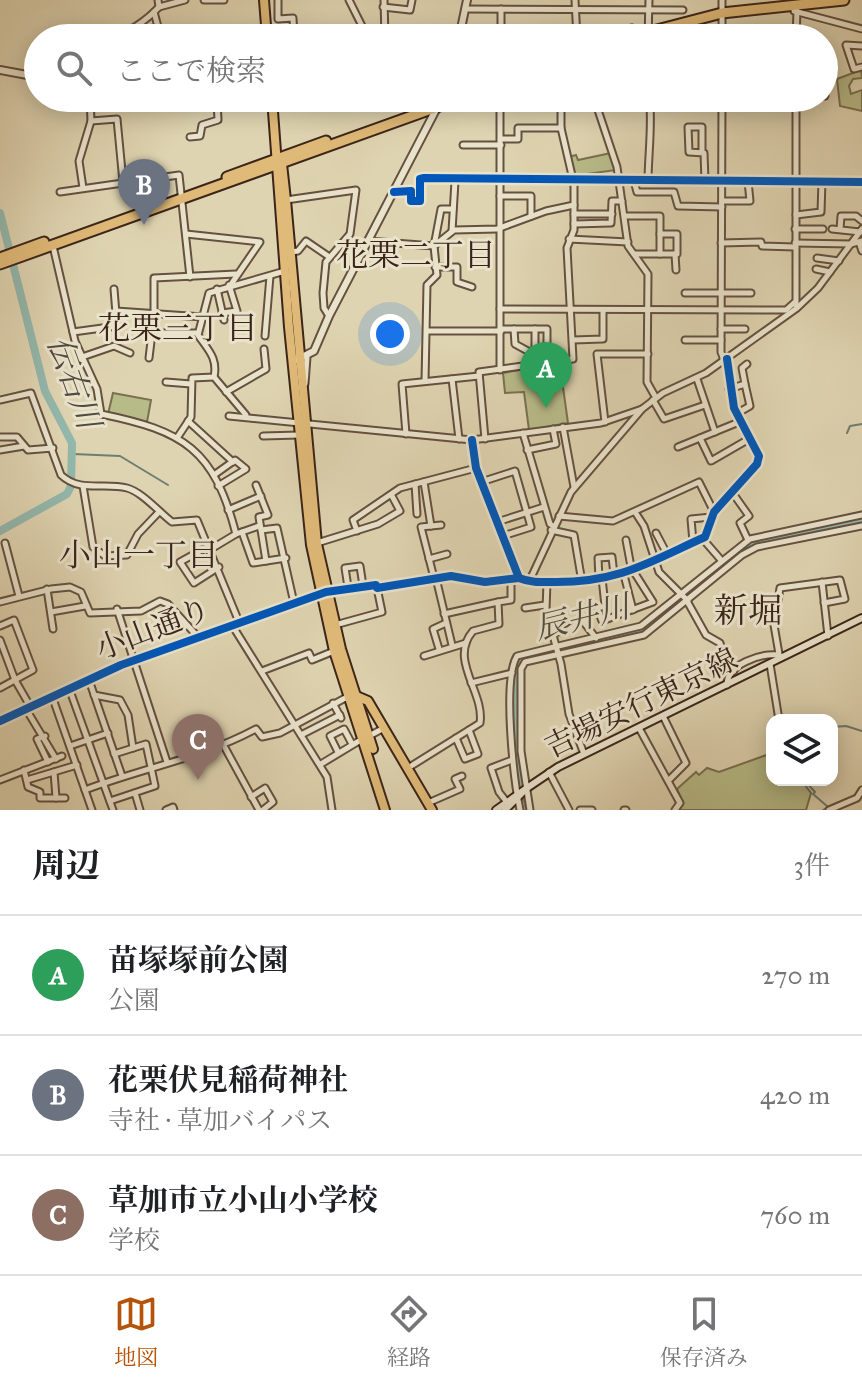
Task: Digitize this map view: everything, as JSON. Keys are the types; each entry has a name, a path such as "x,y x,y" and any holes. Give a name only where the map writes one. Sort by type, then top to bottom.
{"highway":[{"path":"670,24 722,7 844,0"},
{"path":"6,259 278,163 408,112"},
{"path":"6,259 53,246 182,196"}],"main road":[{"path":"264,0 266,24"},
{"path":"273,112 286,271 299,359 301,422 323,593 352,695"},
{"path":"278,163 286,200 291,252 301,389 299,435 309,533 334,651 366,737 385,810"},
{"path":"352,695 365,698 430,807"}],"street":[{"path":"135,24 157,7 185,0"},
{"path":"204,0 224,0"},
{"path":"278,0 278,19 293,18 293,24"},
{"path":"349,0 361,24"},
{"path":"383,4 410,10 412,0"},
{"path":"462,24 467,0"},
{"path":"575,0 576,24"},
{"path":"648,24 649,0"},
{"path":"792,5 862,29"},
{"path":"465,9 683,10"},
{"path":"501,9 501,24"},
{"path":"862,46 846,45 854,69 862,67"},
{"path":"0,70 24,74"},
{"path":"83,188 79,161 91,121 91,112"},
{"path":"190,137 200,136 202,125 218,120 218,112"},
{"path":"299,359 314,351 433,112"},
{"path":"500,112 500,370"},
{"path":"485,439 479,372 573,359 567,264 568,239 574,224 573,181 561,128 561,112"},
{"path":"600,112 618,181 628,242 648,274 647,382 664,419 705,405"},
{"path":"648,181 648,132 652,112"},
{"path":"377,588 451,576 485,582 519,578 529,582 582,582 624,575 702,538 710,530 713,514 757,464 759,456 736,414 721,340 722,112"},
{"path":"796,112 796,305"},
{"path":"91,121 117,119 123,182"},
{"path":"702,151 689,152 688,127 702,127 705,181"},
{"path":"463,145 518,139 518,128 561,128"},
{"path":"60,192 176,173 182,196 190,277"},
{"path":"394,192 411,191 411,201 420,201 420,179 862,182"},
{"path":"451,232 455,181"},
{"path":"634,181 637,192 674,192 678,206 750,201 748,181"},
{"path":"796,215 821,212 822,181"},
{"path":"286,200 356,190 350,234 328,256 323,293 324,308 329,316"},
{"path":"500,196 531,196 531,216"},
{"path":"574,224 611,223 612,201 622,201"},
{"path":"368,241 434,246 451,232 499,229 531,216 574,205"},
{"path":"425,381 427,285 437,275 434,246 441,209 453,209"},
{"path":"574,214 612,214"},
{"path":"625,216 660,216 660,254"},
{"path":"840,229 841,216 856,216 862,221"},
{"path":"795,229 823,229"},
{"path":"832,229 861,231"},
{"path":"529,582 574,487 642,409 654,399 697,379 796,305 830,272 861,231"},
{"path":"186,234 260,242 261,246 231,284 237,311 223,316 217,289"},
{"path":"660,234 677,234 676,270"},
{"path":"568,239 628,242"},
{"path":"291,252 298,251 306,241 328,256"},
{"path":"721,243 761,242 762,246 861,242 862,251"},
{"path":"53,246 73,332 97,389 101,414 135,422 177,438 206,460 253,563 286,558"},
{"path":"633,254 675,254"},
{"path":"817,258 839,261"},
{"path":"435,267 457,267 457,282 472,287"},
{"path":"816,269 830,272"},
{"path":"246,416 214,377 216,366 198,333 209,293 231,284 255,282 286,271"},
{"path":"154,313 154,278 236,274"},
{"path":"265,336 270,276"},
{"path":"73,332 117,326 114,289"},
{"path":"685,293 751,293"},
{"path":"500,309 786,310 796,305"},
{"path":"573,340 603,339 603,309"},
{"path":"116,311 203,317"},
{"path":"514,329 515,344 535,355"},
{"path":"535,329 535,364"},
{"path":"427,331 547,329 547,362"},
{"path":"721,329 745,329"},
{"path":"149,358 152,333 198,333"},
{"path":"685,340 721,340"},
{"path":"82,357 114,346 130,353"},
{"path":"226,392 266,369 264,349"},
{"path":"605,422 597,354 648,354"},
{"path":"736,414 750,406 742,368 747,364"},
{"path":"406,434 402,384 479,376"},
{"path":"177,438 188,421 192,378 214,377"},
{"path":"452,379 459,439"},
{"path":"697,379 715,432"},
{"path":"166,382 191,384"},
{"path":"729,389 745,384"},
{"path":"0,400 31,393 61,475 68,481 79,485 131,489 172,522 197,520 219,567 236,623 293,724 321,764 327,777 332,810"},
{"path":"229,416 472,440 605,422 642,409"},
{"path":"188,421 233,462 246,469 218,486"},
{"path":"678,447 739,422"},
{"path":"563,427 574,487"},
{"path":"527,450 556,444 553,429"},
{"path":"523,433 552,528"},
{"path":"263,436 299,435"},
{"path":"0,437 17,437 25,446 37,451 53,448"},
{"path":"700,438 711,461 749,439"},
{"path":"472,440 476,468 519,578"},
{"path":"0,450 25,446"},
{"path":"214,475 233,462"},
{"path":"357,531 353,520 400,488 476,468"},
{"path":"481,482 515,471 531,527 503,536"},
{"path":"424,482 431,526"},
{"path":"559,516 605,522 635,512 699,482 713,514"},
{"path":"415,483 417,514"},
{"path":"79,485 92,542 98,554 127,555 138,534 159,512"},
{"path":"256,485 268,515 259,517 266,561"},
{"path":"732,492 749,516 740,523 748,540"},
{"path":"228,510 261,496"},
{"path":"317,544 357,531 400,511 392,496"},
{"path":"497,522 544,507"},
{"path":"635,512 644,526 654,563 682,593 706,635 720,643 724,658 734,671"},
{"path":"693,542 691,519 713,514"},
{"path":"520,810 522,667 527,661 641,626 748,540 862,515"},
{"path":"441,525 421,527 452,645"},
{"path":"530,810 521,792 513,759 512,673 517,656 644,635 742,555 757,547 862,526"},
{"path":"219,567 194,583 180,562 239,533 277,528 294,603"},
{"path":"552,528 574,535 582,582"},
{"path":"656,533 667,554"},
{"path":"702,538 721,560"},
{"path":"614,575 612,557 598,558 605,606 597,608 602,621 653,602 644,586 640,587 633,572 626,540"},
{"path":"5,543 19,596"},
{"path":"429,559 447,554"},
{"path":"348,587 345,568 353,565 360,566 363,586"},
{"path":"624,575 633,610"},
{"path":"444,614 511,600 511,579"},
{"path":"727,685 734,671 754,658 781,656 774,625 780,588 840,580 845,599 824,603"},
{"path":"547,582 545,605 569,714 584,754"},
{"path":"822,582 828,636"},
{"path":"323,593 376,585 382,612 334,625"},
{"path":"47,589 53,629"},
{"path":"0,602 47,589 78,589 90,613 117,609 141,611 156,602 165,602 198,637"},
{"name":"小山通り","path":"0,721 134,660 323,593"},
{"path":"408,768 482,720 464,665 466,643 473,631 499,624 498,602"},
{"path":"525,608 545,605"},
{"path":"51,612 86,606"},
{"path":"117,609 167,762"},
{"name":"吉場安行東京線","path":"496,810 549,772 862,618"},
{"path":"0,626 14,620 33,670 0,688"},
{"path":"553,633 568,630 582,620 596,638"},
{"path":"439,649 433,629 446,623"},
{"path":"0,640 28,707 59,757 0,780"},
{"path":"424,656 466,643"},
{"path":"262,671 309,653 312,660 334,651"},
{"path":"770,664 778,714"},
{"path":"471,683 512,673"},
{"path":"89,679 122,776"},
{"path":"69,688 113,810"},
{"path":"94,695 120,700 128,715 133,748"},
{"path":"85,790 224,746 256,729 262,737 280,733 352,695"},
{"path":"52,696 92,810"},
{"path":"301,735 340,717 333,703"},
{"path":"663,716 686,763 669,780"},
{"path":"321,764 384,728"},
{"path":"639,728 680,803 675,810"},
{"path":"338,752 330,736 344,729 352,744"},
{"path":"456,738 465,759 478,754 469,730"},
{"path":"70,746 108,733"},
{"path":"45,736 37,739 48,762"},
{"path":"110,801 155,786 146,744 114,754"},
{"path":"224,746 251,797 261,810 273,802 265,788 251,797"},
{"path":"506,801 499,792 491,768 513,759"},
{"path":"27,780 77,765"},
{"path":"24,770 33,792 40,792 40,798 65,798"},
{"path":"54,772 56,798"},
{"path":"549,772 569,810"},
{"path":"430,807 460,789 455,779 462,776"},
{"path":"829,810 860,800 862,790"},
{"name":"吉場安行東京線","path":"505,810 521,792"},
{"path":"135,793 140,810"},
{"path":"166,810 173,807 174,810"},
{"path":"580,810 592,810"}],"green space":[{"path":"861,70 862,78 853,79 849,86 851,94 862,90 862,111 840,106 838,79"},
{"path":"611,153 616,170 573,176 569,157 576,155 578,160"},
{"path":"536,367 543,389 563,387 568,423 529,430 524,392 505,393 503,373"},
{"path":"113,393 151,400 147,422 108,414"},
{"path":"766,755 766,786 806,786 811,793 806,810 677,810 683,803 677,789 696,772 699,775 707,768 719,772"}],"waterway":[{"name":"伝右川","path":"0,213 45,391 72,443 71,486 67,494 0,531"},
{"path":"847,433 850,426 862,424"},
{"path":"73,454 120,456 168,485"},
{"name":"辰井川","path":"523,794 516,738 517,667 521,658 643,630 753,543 862,521"},
{"path":"838,727 862,731"},
{"path":"810,786 815,792 813,794 828,807 823,810"},
{"path":"523,796 526,810"}],"cycle path":[{"path":"394,192 411,191 411,201 420,201 420,179 424,178 862,182"},
{"path":"472,440 476,468 519,578 578,581 634,569 705,537 714,512 757,464 759,456 734,408 727,359"},
{"path":"0,721 121,665 326,592 376,585 377,588 451,576 485,582 519,578"}],"place":[{"name":"花栗伏見稲荷神社","path":"144,225"},
{"name":"苗塚塚前公園","path":"546,408"},
{"name":"草加市立小山小学校","path":"198,780"}],"district":[{"name":"花栗二丁目","path":"416,255"},
{"name":"花栗三丁目","path":"178,328"},
{"name":"小山一丁目","path":"139,555"},
{"name":"新堀","path":"748,610"}]}
